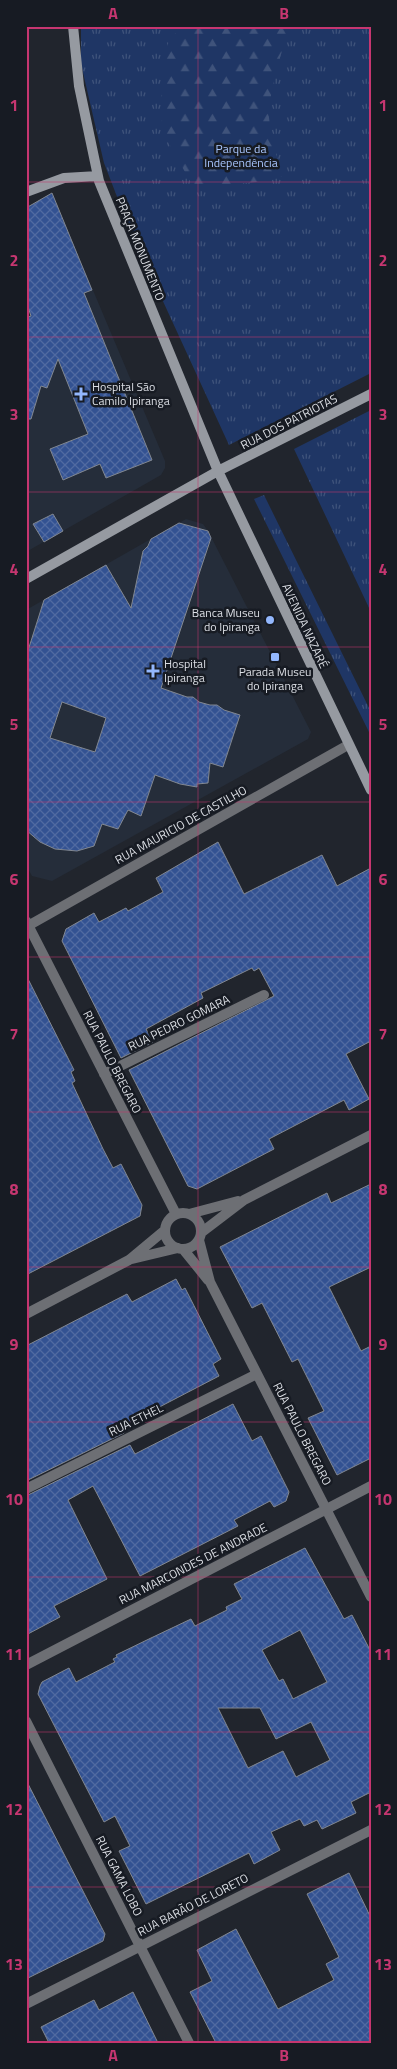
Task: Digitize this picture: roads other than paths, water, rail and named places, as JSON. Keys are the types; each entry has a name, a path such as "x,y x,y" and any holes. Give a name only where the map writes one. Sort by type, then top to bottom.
{"main road":[{"name":"PRAÇA MONUMENTO","path":"73,26 79,86 98,176 218,471"},
{"path":"26,192 64,178 98,176"},
{"name":"RUA DOS PATRIOTAS","path":"26,579 218,471 371,394"},
{"name":"AVENIDA NAZARÉ","path":"218,471 371,790"}],"street":[{"name":"RUA MAURICIO DE CASTILHO","path":"27,925 348,745"},
{"name":"RUA PAULO BREGARO","path":"27,925 176,1214"},
{"name":"RUA PEDRO GOMARA","path":"104,1074 264,995"},
{"path":"129,1260 192,1247 200,1236 244,1200 371,1135"},
{"path":"26,1314 129,1260 165,1230 168,1221 176,1214 189,1214 244,1200"},
{"path":"189,1214 198,1220 200,1236"},
{"path":"165,1230 168,1242 181,1249"},
{"name":"RUA PAULO BREGARO","path":"200,1236 210,1282"},
{"name":"RUA PAULO BREGARO","path":"181,1249 210,1282 371,1597"},
{"name":"RUA ETHEL","path":"26,1489 257,1374"},
{"name":"RUA MARCONDES DE ANDRADE","path":"26,1664 371,1486"},
{"name":"RUA GAMA LOBO","path":"26,1721 189,2043"},
{"name":"RUA BARÃO DE LORETO","path":"26,2004 371,1830"}],"place":[{"name":"Hospital São Camilo Ipiranga","path":"81,394"},
{"name":"Banca Museu do Ipiranga","path":"270,620"},
{"name":"Parada Museu do Ipiranga","path":"275,657"},
{"name":"Hospital Ipiranga","path":"153,671"}],"park label":[{"name":"Parque da Independência","path":"241,156"}]}
